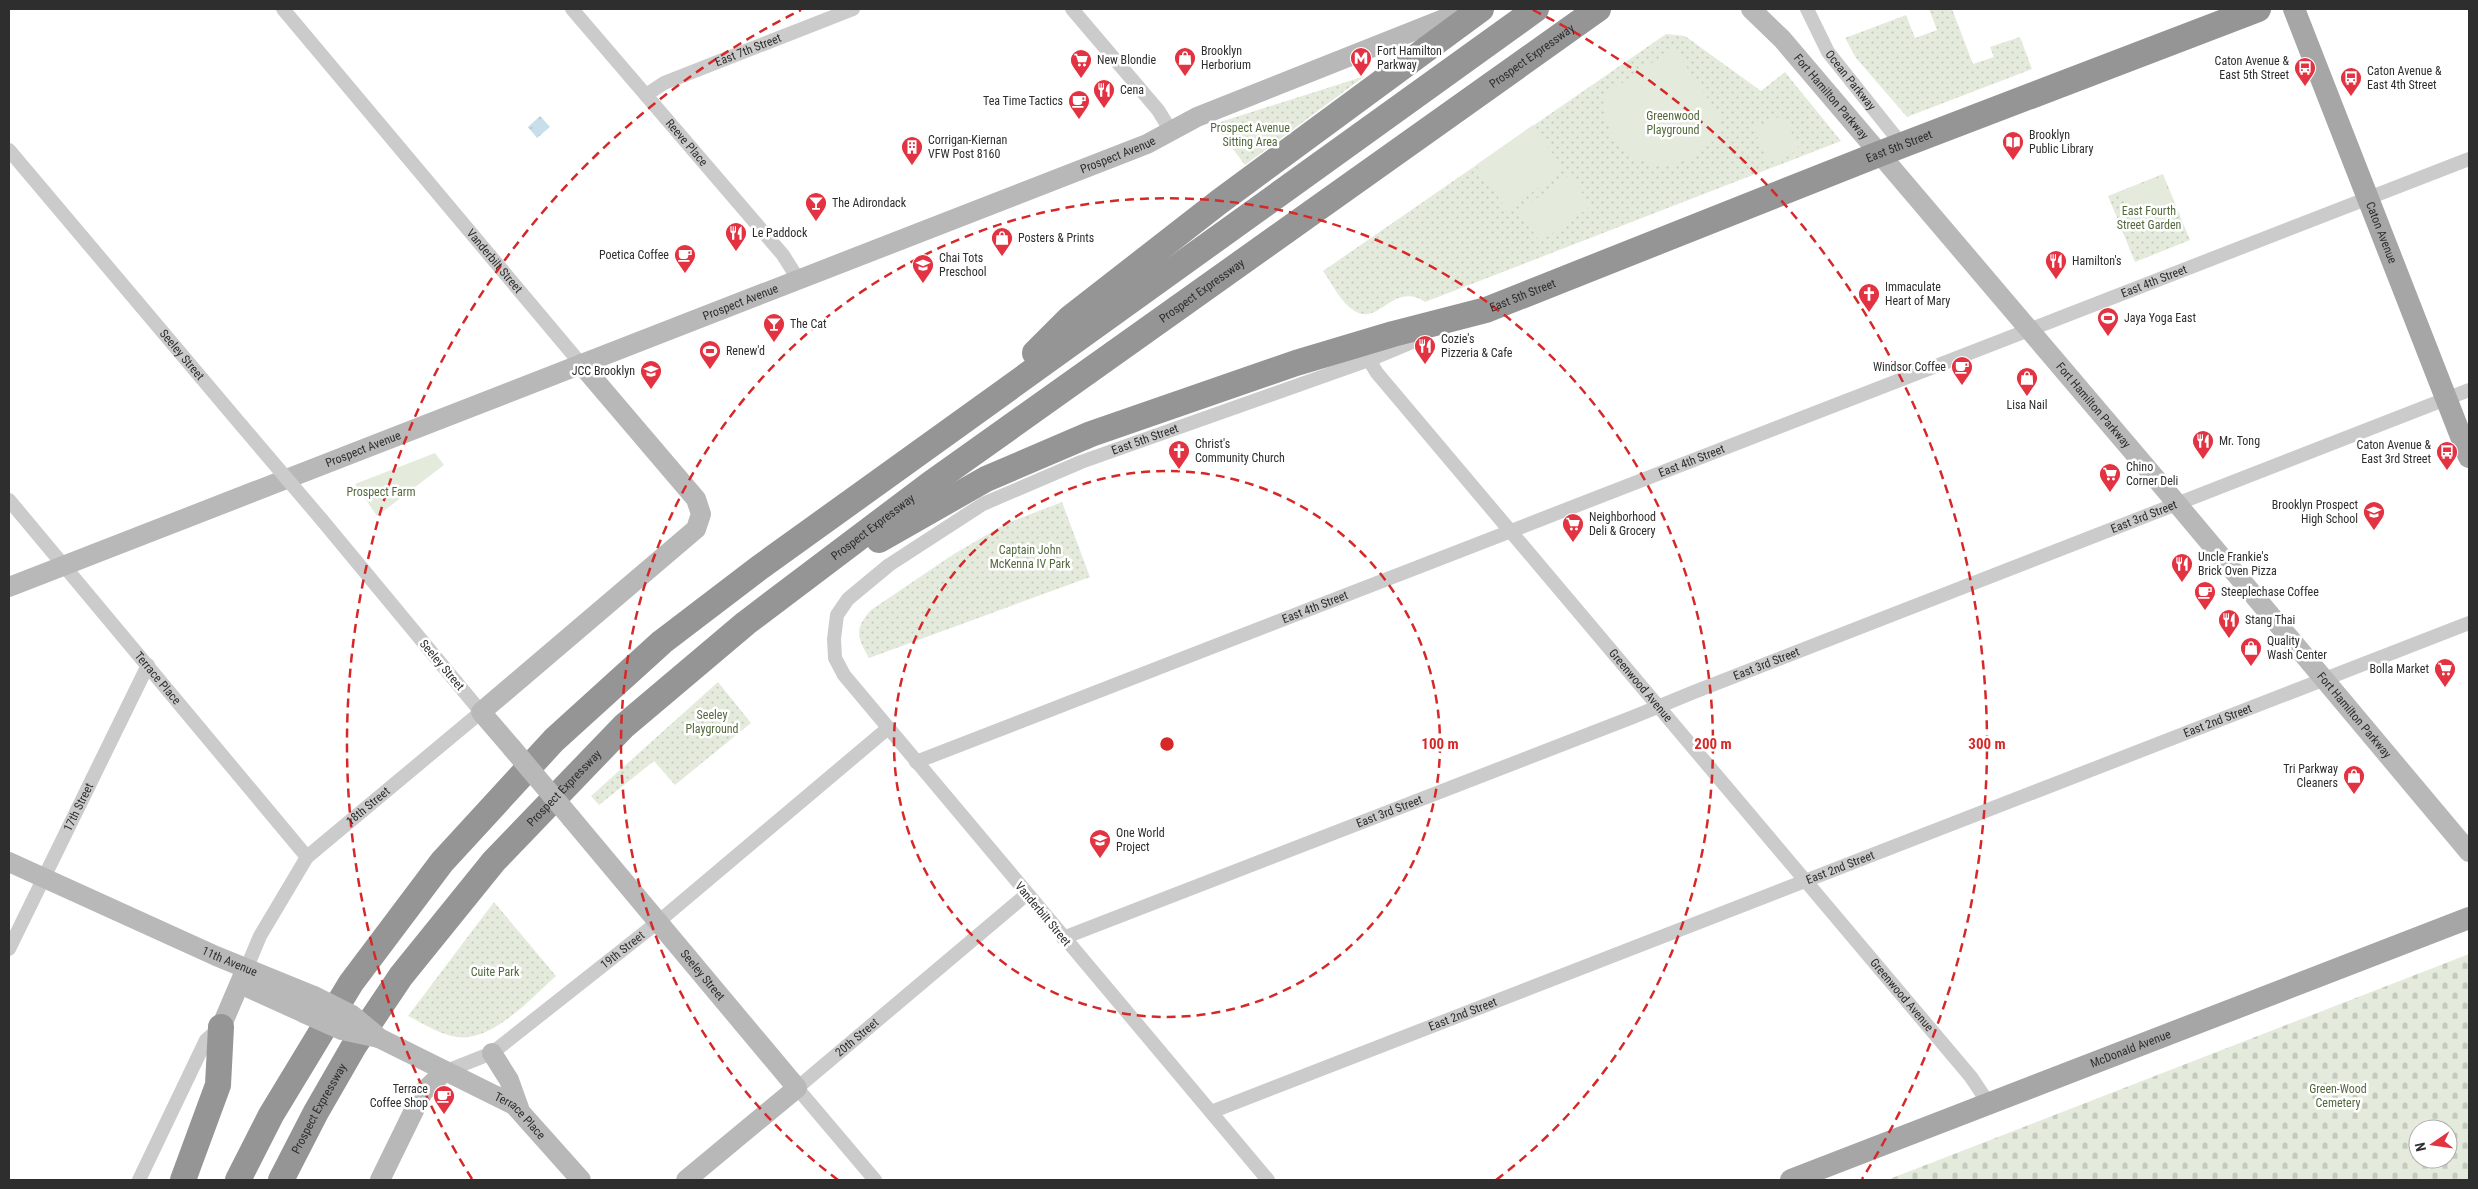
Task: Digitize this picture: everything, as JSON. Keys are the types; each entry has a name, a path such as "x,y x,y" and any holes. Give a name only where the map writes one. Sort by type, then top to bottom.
{"highway":[{"path":"983,405 1070,318 1242,184 1481,9"},
{"path":"238,1180 271,1116 351,983 442,862 554,740 662,642 759,568 983,405 1536,9"},
{"name":"Prospect Expressway","path":"281,1180 316,1112 354,1046 401,976 494,861 624,726 684,674 781,596 930,484 1598,9"},
{"name":"East 5th Street","path":"1486,310 1891,150 2258,9"},
{"path":"781,596 986,479 1091,434 1296,363 1393,334 1486,310"},
{"path":"183,1180 218,1085 221,1028"}],"main road":[{"name":"Caton Avenue","path":"2294,9 2469,457"},
{"name":"McDonald Avenue","path":"1791,1180 2469,918"}],"street":[{"name":"Vanderbilt Street","path":"283,9 696,499 701,514"},
{"name":"Reeve Place","path":"572,9 783,255 798,279"},
{"name":"East 7th Street","path":"646,95 664,83 854,9"},
{"path":"1072,9 1158,110 1171,131"},
{"name":"Prospect Avenue","path":"9,587 1147,144 1197,117 1469,9"},
{"name":"Fort Hamilton Parkway","path":"1751,9 1891,150 2028,329 2469,852"},
{"name":"Ocean Parkway","path":"1807,9 1828,52 1891,150"},
{"name":"Seeley Street","path":"9,150 875,1180"},
{"name":"East 4th Street","path":"916,762 2469,158"},
{"name":"East 5th Street","path":"834,639 837,615 848,599 890,565 983,504 1081,462 1369,360 1486,310"},
{"name":"Greenwood Avenue","path":"1369,360 1377,372 1971,1077 1989,1104"},
{"name":"East 3rd Street","path":"1063,938 2469,390"},
{"name":"Terrace Place","path":"9,500 307,857"},
{"name":"18th Street","path":"139,1180 206,1040 221,1028 260,936 307,857 482,712 696,529 701,514"},
{"name":"East 2nd Street","path":"1211,1112 2469,623"},
{"name":"Vanderbilt Street","path":"834,639 835,658 844,675 887,729 1268,1180"},
{"name":"17th Street","path":"9,949 148,666"},
{"name":"19th Street","path":"380,1180 423,1092 444,1072 492,1053 658,922 887,729"},
{"name":"11th Avenue","path":"9,862 243,976 309,1004 342,1030 385,1042 444,1072"},
{"name":"20th Street","path":"686,1180 798,1088 1026,894"},
{"path":"492,1053 509,1080 518,1108"},
{"name":"Terrace Place","path":"444,1072 518,1108 581,1180"}],"green space":[{"path":"1929,9 1952,9 1973,64 1994,57 1990,47 2020,37 2032,69 1907,117 1856,58 1845,38 1906,15 1915,38 1937,30"},
{"name":"Greenwood Playground","path":"1666,34 1685,36 1761,91 1785,72 1841,141 1425,302 1413,297 1402,297 1368,314 1358,313 1341,298 1323,271"},
{"path":"1674,48 1722,120 1709,143 1691,157 1672,164 1652,164 1633,156 1618,142 1607,122 1603,96"},
{"name":"Prospect Avenue Sitting Area","path":"1365,76 1245,165 1214,124"},
{"path":"1784,115 1799,150 1768,163 1754,128"},
{"path":"1533,125 1564,170 1507,210 1476,165"},
{"name":"East Fourth Street Garden","path":"2163,174 2190,240 2135,262 2108,196"},
{"path":"1570,175 1591,206 1540,242 1519,211"},
{"name":"East Fourth Street Garden","path":"2162,176 2177,212 2135,229 2120,193"},
{"name":"Prospect Farm","path":"435,453 444,465 377,516 355,484"},
{"name":"Captain John McKenna IV Park","path":"1062,502 1090,577 869,658 859,633 862,623 871,610 954,554 1005,524"},
{"name":"Seeley Playground","path":"718,682 751,723 675,785 654,761 599,805 591,796"},
{"name":"Cuite Park","path":"494,902 556,976 511,1017 484,1033 471,1037 457,1037 444,1034 408,1016"},
{"name":"Green-Wood Cemetery","path":"2469,954 2469,1180 1887,1180"}],"water":[{"path":"540,116 550,127 537,138 528,127"}],"place":[{"name":"Brooklyn Herborium","path":"1185,77"},
{"name":"Fort Hamilton Parkway","path":"1361,77"},
{"name":"New Blondie","path":"1081,79"},
{"name":"Caton Avenue & East 5th Street","path":"2305,87"},
{"name":"Caton Avenue & East 4th Street","path":"2351,97"},
{"name":"Cena","path":"1104,109"},
{"name":"Tea Time Tactics","path":"1079,120"},
{"name":"Brooklyn Public Library","path":"2013,161"},
{"name":"Corrigan-Kiernan VFW Post 8160","path":"912,166"},
{"name":"The Adirondack","path":"816,222"},
{"name":"Le Paddock","path":"736,252"},
{"name":"Posters & Prints","path":"1002,257"},
{"name":"Poetica Coffee","path":"685,274"},
{"name":"Hamilton's","path":"2056,280"},
{"name":"Chai Tots Preschool","path":"923,284"},
{"name":"Immaculate Heart of Mary","path":"1869,313"},
{"name":"Jaya Yoga East","path":"2108,337"},
{"name":"The Cat","path":"774,343"},
{"name":"Cozie's Pizzeria & Cafe","path":"1425,365"},
{"name":"Renew'd","path":"710,370"},
{"name":"Windsor Coffee","path":"1962,386"},
{"name":"JCC Brooklyn","path":"651,390"},
{"name":"Lisa Nail","path":"2027,397"},
{"name":"Mr. Tong","path":"2203,460"},
{"name":"Christ's Community Church","path":"1179,470"},
{"name":"Caton Avenue & East 3rd Street","path":"2447,471"},
{"name":"Chino Corner Deli","path":"2110,493"},
{"name":"Brooklyn Prospect High School","path":"2374,531"},
{"name":"Neighborhood Deli & Grocery","path":"1573,543"},
{"name":"Uncle Frankie's Brick Oven Pizza","path":"2182,583"},
{"name":"Steeplechase Coffee","path":"2205,611"},
{"name":"Stang Thai","path":"2229,639"},
{"name":"Quality Wash Center","path":"2251,667"},
{"name":"Bolla Market","path":"2445,688"},
{"name":"Tri Parkway Cleaners","path":"2354,795"},
{"name":"One World Project","path":"1100,859"},
{"name":"Terrace Coffee Shop","path":"444,1115"}]}
